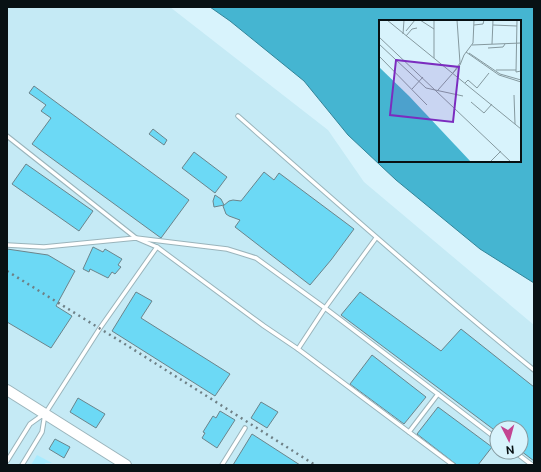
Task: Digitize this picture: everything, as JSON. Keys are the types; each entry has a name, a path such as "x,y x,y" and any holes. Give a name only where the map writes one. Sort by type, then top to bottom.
{"street":[{"path":"7,390 126,465"}],"lane":[{"path":"238,116 376,238 465,314 534,370"},
{"path":"7,136 136,238 157,247 264,326 298,349 453,465"},
{"path":"7,245 44,247 136,238 227,249 256,258 325,308 489,433"},
{"path":"298,349 325,308 376,238"},
{"path":"22,465 42,432 45,414 100,328 157,247"},
{"path":"409,432 438,394"},
{"path":"7,461 30,424 45,414"},
{"path":"222,465 245,428"}],"shaded area":[{"path":"7,7 170,7 328,130 364,182 534,325 534,465 7,465"},
{"path":"210,7 534,7 534,283 480,249 396,180 348,135 304,81 230,21"},
{"path":"37,455 52,463 31,465"}],"building":[{"path":"34,86 189,200 161,238 32,144 51,118 41,111 46,105 29,93"},
{"path":"153,129 167,140 164,145 149,134"},
{"path":"194,152 227,177 215,193 182,168"},
{"path":"26,164 93,211 79,231 12,184"},
{"path":"264,172 274,180 279,173 354,229 310,285 235,227 240,220 226,214 223,206 229,201 241,201"},
{"path":"215,195 221,199 224,205 214,207 213,201"},
{"path":"93,247 103,252 105,249 122,259 118,265 121,267 115,274 112,272 108,278 90,269 89,272 83,269"},
{"path":"7,249 48,255 75,271 56,306 72,316 51,348 7,322"},
{"path":"136,292 152,301 141,318 230,374 215,396 112,331"},
{"path":"360,292 441,351 461,329 534,387 534,461 529,457 529,420 489,420 489,426 341,315"},
{"path":"372,355 426,397 404,424 350,384"},
{"path":"78,398 105,414 96,428 70,412"},
{"path":"261,402 278,412 267,428 251,418"},
{"path":"438,407 489,445 489,451 478,465 457,465 417,434"},
{"path":"220,411 235,420 217,448 202,438 205,433 203,432 213,416 216,418"},
{"path":"252,434 300,465 233,465"},
{"path":"55,439 70,447 64,458 49,449"}],"railway":[{"path":"7,271 315,465"}]}
